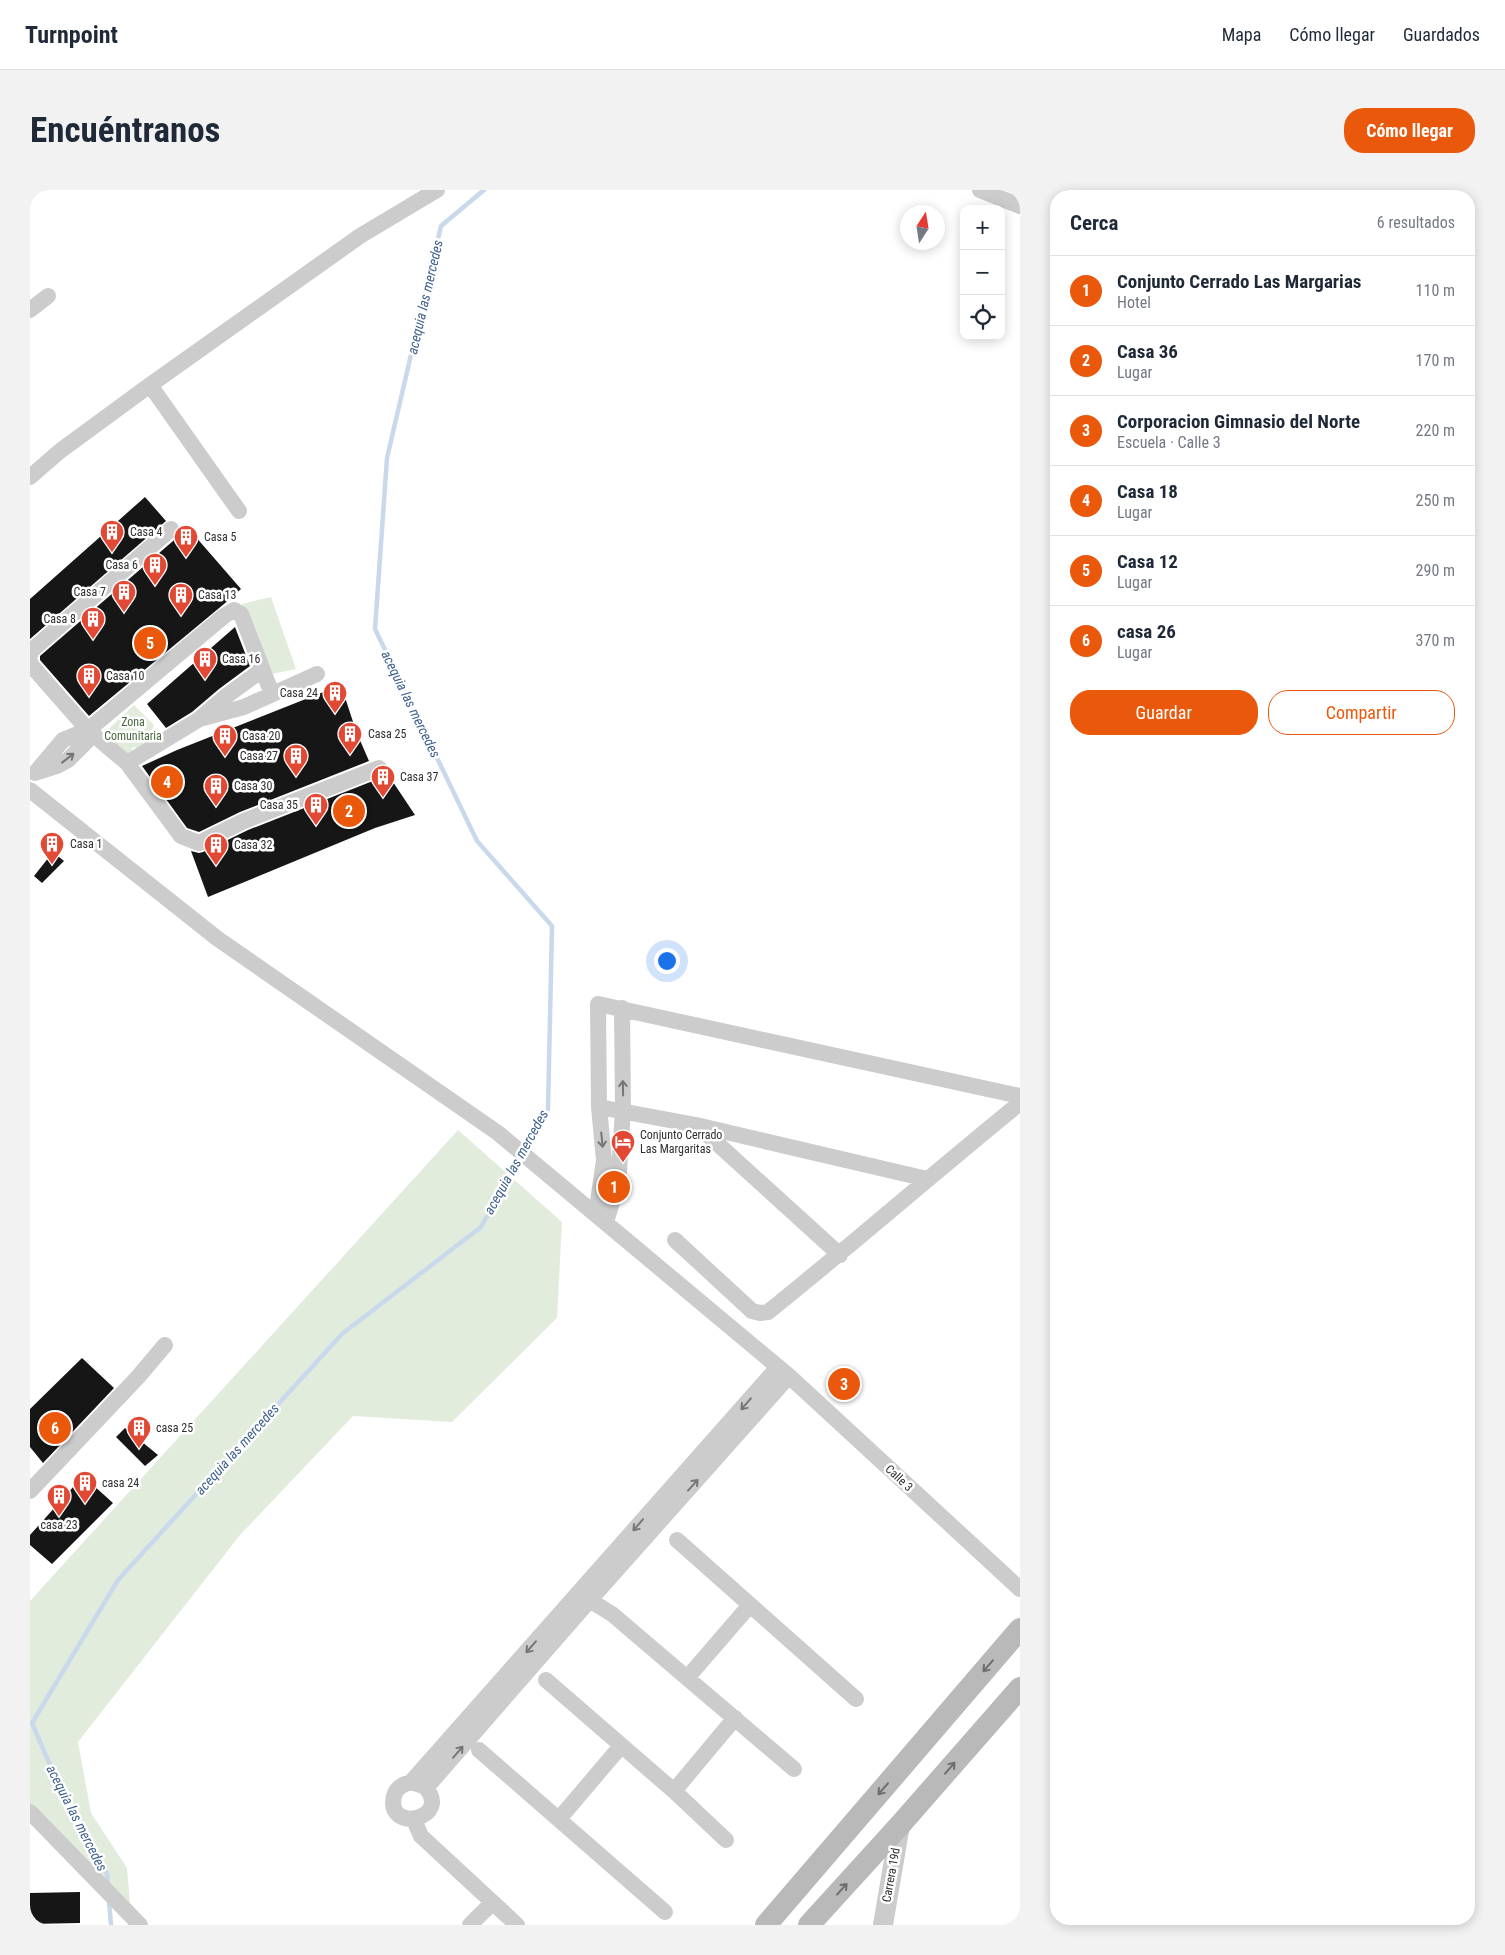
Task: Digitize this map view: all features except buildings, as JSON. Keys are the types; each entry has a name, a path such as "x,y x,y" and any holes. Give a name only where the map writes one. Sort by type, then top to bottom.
{"main road":[{"path":"766,1925 1020,1628"},
{"path":"809,1925 1020,1688"}],"street":[{"path":"30,477 60,451 150,385 360,236 437,190"},
{"path":"980,190 1020,206"},
{"path":"30,310 48,296"},
{"path":"150,385 239,511"},
{"path":"30,655 31,651 171,529"},
{"path":"33,774 63,740 91,732 224,616 234,610 241,614 272,694"},
{"path":"30,660 31,665 91,732 127,763 181,836 199,843 244,821 379,768"},
{"path":"127,763 198,720 225,697 262,670"},
{"path":"198,720 244,707 317,674"},
{"name":"Calle 3","path":"30,790 218,938 498,1134 784,1372 1020,1589"},
{"path":"601,1218 604,1160 599,1107 598,1004 1020,1096"},
{"path":"601,1218 617,1186 619,1172 623,1110 622,1008"},
{"path":"675,1240 752,1311 760,1314 768,1312 1020,1103"},
{"path":"599,1107 696,1125 927,1179"},
{"path":"696,1125 840,1254"},
{"path":"31,1489 138,1377 165,1345"},
{"path":"419,1818 404,1818 400,1815 393,1802 398,1788 419,1785 784,1372"},
{"path":"677,1540 856,1699"},
{"path":"588,1592 794,1769"},
{"path":"687,1678 750,1606"},
{"path":"546,1680 674,1791 726,1840"},
{"path":"674,1791 735,1718"},
{"path":"559,1819 621,1746"},
{"path":"480,1750 665,1912"},
{"path":"419,1785 431,1798 431,1803 419,1818 421,1836 517,1925"},
{"path":"30,1812 140,1925"},
{"name":"Carrera 19d","path":"883,1925 900,1825"},
{"path":"470,1925 492,1903"}],"green space":[{"path":"271,597 296,669 262,676 242,604"},
{"name":"Zona Comunitaria","path":"134,705 154,725 145,750 133,747 129,759 101,736"},
{"path":"458,1130 562,1222 557,1318 452,1422 353,1416 240,1535 78,1742 91,1813 127,1868 132,1925 30,1823 30,1601"}],"waterway":[{"name":"acequia las mercedes","path":"484,190 441,226 387,458 375,629 477,841 552,926 548,1109 525,1150"},
{"name":"acequia las mercedes","path":"108,1884 107,1874 50,1765 32,1723 118,1580 342,1334 481,1227 521,1156"},
{"name":"acequia las mercedes","path":"109,1901 111,1925"}],"place":[{"name":"Casa 4","path":"112,553"},
{"name":"Casa 5","path":"186,558"},
{"name":"Casa 6","path":"155,586"},
{"name":"Casa 7","path":"124,613"},
{"name":"Casa 13","path":"181,616"},
{"name":"Casa 8","path":"93,640"},
{"name":"Casa 12","path":"150,643"},
{"name":"Casa 16","path":"205,680"},
{"name":"Casa 10","path":"89,697"},
{"name":"Casa 24","path":"335,714"},
{"name":"Casa 25","path":"350,755"},
{"name":"Casa 20","path":"225,757"},
{"name":"Casa 27","path":"296,777"},
{"name":"Casa 18","path":"167,782"},
{"name":"Casa 37","path":"383,798"},
{"name":"Casa 30","path":"216,807"},
{"name":"Casa 36","path":"349,811"},
{"name":"Casa 35","path":"316,826"},
{"name":"Casa 1","path":"52,865"},
{"name":"Casa 32","path":"216,866"},
{"name":"Conjunto Cerrado Las Margaritas","path":"623,1163"},
{"name":"Conjunto Cerrado Las Margarias","path":"614,1187"},
{"name":"Corporacion Gimnasio del Norte","path":"844,1384"},
{"name":"casa 26","path":"55,1428"},
{"name":"casa 25","path":"139,1449"},
{"name":"casa 24","path":"85,1504"},
{"name":"casa 23","path":"59,1517"}]}
